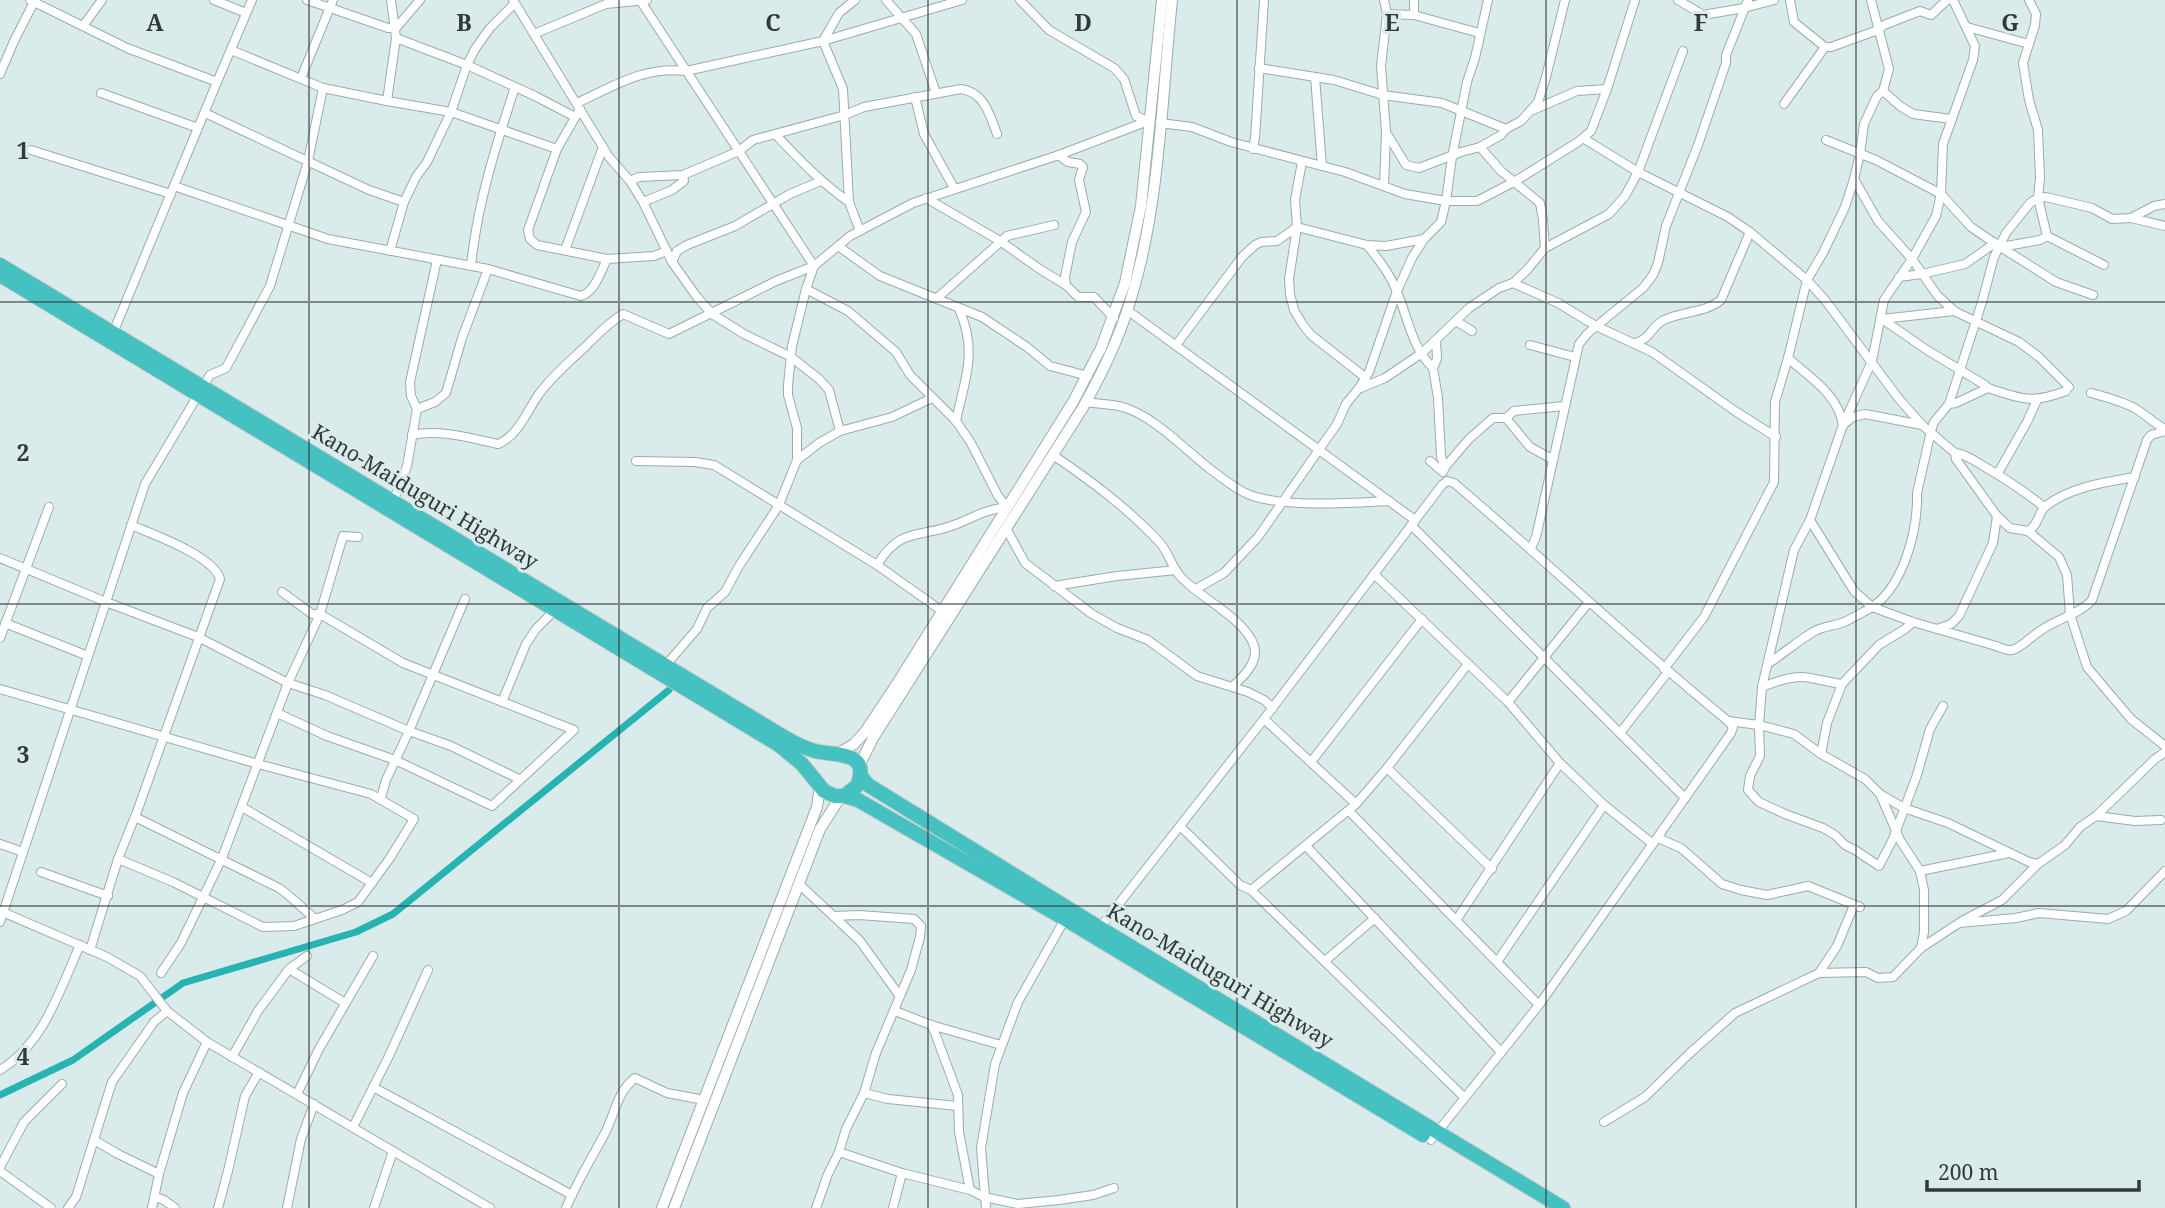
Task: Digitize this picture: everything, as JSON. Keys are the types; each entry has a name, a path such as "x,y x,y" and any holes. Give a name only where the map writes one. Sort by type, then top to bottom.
{"highway":[{"name":"Kano-Maiduguri Highway","path":"0,265 113,333 201,391 512,579 793,743 836,753"},
{"name":"Kano-Maiduguri Highway","path":"0,275 393,502 555,610 779,745 796,758 819,784"},
{"path":"836,753 845,754 854,760 860,772 854,790 843,796 829,794 819,784 818,767 827,756 836,753"},
{"name":"Kano-Maiduguri Highway","path":"860,772 868,785 1097,933 1434,1136 1563,1208"},
{"name":"Kano-Maiduguri Highway","path":"843,796 858,800 1065,919 1097,933"},
{"name":"Kano-Maiduguri Highway","path":"1434,1136 1544,1208"}],"main road":[{"path":"860,772 861,762 873,738 1086,402 1111,354 1137,276 1150,216 1162,0"},
{"path":"836,753 854,744 865,732 1088,376 1114,318 1125,283 1141,206 1172,0"},
{"path":"662,1208 817,807 819,784"},
{"path":"674,1208 825,819 843,796"}],"street":[{"path":"83,26 102,0"},
{"path":"214,0 246,13"},
{"path":"113,333 252,0"},
{"path":"307,0 388,28 515,87 577,110"},
{"path":"301,78 333,0"},
{"path":"387,101 396,33 391,0"},
{"path":"396,33 420,0"},
{"path":"823,41 839,13 855,0"},
{"path":"886,0 916,34 936,93"},
{"path":"667,251 654,256 607,259 537,245 530,239 528,230 557,149 577,110 646,72 667,68 686,71 823,41 961,0"},
{"path":"1020,0 1049,30 1121,74 1136,116 1154,122 1192,127 1253,149 1322,166 1405,194 1446,201 1477,201 1514,182 1591,131 1635,0"},
{"path":"1253,149 1264,0"},
{"path":"1384,0 1387,15 1381,66 1386,132 1384,186"},
{"path":"1414,15 1415,0"},
{"path":"1196,590 1224,573 1258,537 1320,450 1350,398 1366,378 1397,291 1412,258 1424,239 1441,222 1451,157 1488,0"},
{"path":"1386,132 1406,165 1419,168 1480,147 1501,135 1506,128 1521,121 1538,102 1565,0"},
{"path":"1678,0 1703,15 1774,0"},
{"path":"1790,0 1794,22 1825,47 1878,30 1920,11 1931,15 1947,0"},
{"path":"1620,733 1704,617 1774,482 1775,402 1807,280 1845,207 1860,154 1864,124 1877,96 1883,91 1889,69 1871,0"},
{"path":"1943,706 1930,729 1917,775 1879,866 1855,849 1844,845 1835,835 1823,828 1759,802 1748,790 1750,776 1760,756 1762,687 1794,550 1810,520 1843,425 1872,361 1884,300 1912,260 1936,216 1941,194 1943,144 1973,60 1975,46 1954,0"},
{"path":"2029,0 2036,14 2024,63 2029,100 2038,131 2038,198 2047,236 2104,265"},
{"path":"0,74 32,1 127,48 217,82"},
{"path":"390,251 404,202 451,112 467,65 490,28 514,1 577,110 643,202 672,262 697,297 712,314 744,334 791,357 820,379 829,390 839,431"},
{"path":"534,34 607,4 643,1 814,266"},
{"path":"1531,548 1536,537 1579,344 1596,326 1643,288 1653,275 1666,226 1712,107 1726,55 1746,4"},
{"path":"1387,15 1414,15 1479,33"},
{"path":"1967,27 2029,44"},
{"path":"823,41 843,89 849,202 860,231"},
{"path":"1784,104 1825,47"},
{"path":"231,50 323,88 451,112 557,149"},
{"path":"1359,388 1392,373 1422,353 1469,308 1513,282 1545,248 1609,214 1625,196 1639,173 1683,51"},
{"path":"1259,68 1315,77 1383,94 1442,103 1506,128"},
{"path":"1315,77 1322,166"},
{"path":"471,266 475,232 501,129 515,87"},
{"path":"323,88 308,161 270,286 226,368 210,375 145,484 1,915 80,945 140,976 164,1008 206,1042 484,1207"},
{"path":"630,181 639,177 683,175 739,151 753,140 845,115 864,107 961,89 972,92 988,110 997,134"},
{"path":"1530,110 1577,91 1607,89"},
{"path":"1883,91 1913,114 1951,119"},
{"path":"101,93 198,128"},
{"path":"915,97 925,134 954,188"},
{"path":"205,113 369,190 404,202"},
{"path":"412,435 436,433 498,444 507,440 556,374 609,322 623,314 669,334 776,281 814,266 860,231 926,198 1154,122"},
{"path":"775,134 821,181 849,202"},
{"path":"1583,138 1639,173 1728,217 1750,232 1807,280 1825,300 1899,399 1922,425 1955,453 1962,454 1997,473 2044,507"},
{"path":"1826,140 1876,160 1941,194 1971,227 1998,245 2056,282 2093,295"},
{"path":"565,250 603,147"},
{"path":"1480,147 1501,171 1540,203 1545,248"},
{"path":"31,150 172,190 328,239 488,269 581,296 593,287 607,259"},
{"path":"1059,155 1068,162 1083,167 1080,183 1086,212 1072,242 1066,285"},
{"path":"1302,162 1295,200 1297,227 1289,279 1294,310 1311,335 1366,378"},
{"path":"643,202 672,190 684,181 683,175"},
{"path":"1854,179 1878,221 1912,260 1937,295 1954,311 2019,342 2039,357 2067,389 2046,399 2037,400 2018,398 1988,388 1882,319"},
{"path":"672,262 677,251 687,245 735,226 790,194 821,181"},
{"path":"1769,663 1815,630 1844,622 1872,607 1893,587 1903,567 1910,541 1917,494 1934,422 1949,404 1961,371 1998,245 2030,203 2046,197 2092,208 2112,219 2131,218 2165,226"},
{"path":"926,198 1000,241 1066,285 1078,297 1094,297 1114,318"},
{"path":"2131,218 2154,206 2165,204"},
{"path":"936,299 1011,234 1054,225"},
{"path":"1176,345 1242,257 1261,242 1277,241 1297,227 1367,245 1386,246 1424,239"},
{"path":"1635,343 1645,340 1664,320 1714,306 1721,300 1750,232"},
{"path":"1899,277 1965,264 1998,245 2040,240 2047,236"},
{"path":"1367,245 1382,264 1397,291 1407,324 1433,368 1438,398 1441,457 1445,467"},
{"path":"838,246 874,273 987,320 1050,366 1088,376"},
{"path":"393,502 407,466 417,410 411,396 410,382 437,260"},
{"path":"665,666 697,629 713,602 724,592 779,505 797,460 797,428 788,391 791,357 806,289 814,266"},
{"path":"417,410 435,402 446,393 462,338 488,269"},
{"path":"1513,282 1558,303 1596,326 1635,343 1776,436"},
{"path":"806,289 848,311 896,352 910,375 956,421 971,443 998,496 1007,507 979,512 953,525 910,535 895,543 877,565"},
{"path":"956,421 970,361 968,331 959,309"},
{"path":"1127,310 1389,501 1685,798"},
{"path":"1882,319 1954,311"},
{"path":"1456,321 1472,331"},
{"path":"1433,368 1437,359 1436,340"},
{"path":"1530,345 1575,357"},
{"path":"1788,358 1829,394 1837,406 1843,425"},
{"path":"1949,404 1988,388"},
{"path":"2091,393 2123,402 2165,430"},
{"path":"797,460 839,431 892,417 932,398"},
{"path":"1997,473 2028,422 2037,400"},
{"path":"1086,402 1112,405 1150,421 1243,492 1282,501 1389,501"},
{"path":"1430,461 1443,472 1469,439 1493,418 1506,418 1514,411 1564,406"},
{"path":"1843,425 1853,416 1865,414 1922,425"},
{"path":"1506,418 1531,447 1552,459"},
{"path":"1810,520 1854,591 1872,607 2005,650 2014,650 2040,631 2080,611 2092,600 2147,440 2151,435 2165,430"},
{"path":"1604,1122 1645,1097 1735,1013 1819,974 1866,972 1878,978 1893,977 1921,948 1959,923 2002,900 2038,864 2065,845 2080,827 2096,816 2165,749 2131,719 2087,667 2070,614 2065,568 2059,557 2028,531 2010,528 1997,516 1956,459 1955,453"},
{"path":"1053,455 1097,484 1160,543 1182,578 1234,621 1254,645 1250,668 1233,686"},
{"path":"636,461 714,465 877,565 942,611"},
{"path":"2028,531 2036,527 2044,507 2067,495 2105,482 2135,477"},
{"path":"1097,933 1413,523 1447,481 1454,483 1733,727 1539,1005 1434,1136"},
{"path":"0,638 49,507"},
{"path":"1937,629 1951,624 1959,616 1993,543 1997,516"},
{"path":"90,950 118,859 220,579 213,566 179,545 131,525"},
{"path":"1006,528 1021,558 1099,619 1147,640 1193,673 1257,696 1273,708"},
{"path":"1993,543 2010,528"},
{"path":"161,973 181,943 222,858 288,684 320,614 343,536 358,537"},
{"path":"0,558 198,637 288,684 325,695 451,746 519,779"},
{"path":"1054,586 1176,570"},
{"path":"1374,574 1508,702 1560,763 1604,804 1655,841 1681,848 1722,884 1766,895 1808,886 1857,906 1819,974"},
{"path":"277,713 327,736 395,760 492,806 574,730 403,663 320,614 313,614 282,592"},
{"path":"381,798 465,598"},
{"path":"1508,702 1589,603"},
{"path":"502,702 526,644 536,629 555,610"},
{"path":"1311,762 1422,620"},
{"path":"1821,754 1827,723 1842,684 1879,645 1913,622"},
{"path":"5,623 89,656"},
{"path":"1251,890 1356,804 1468,664"},
{"path":"1762,687 1781,679 1804,676 1822,682 1842,684"},
{"path":"0,689 258,764 342,785 381,798 414,819 358,902 294,926 263,927 173,881 118,859"},
{"path":"1264,719 1356,804"},
{"path":"1728,721 1794,734 1821,754 1865,779 1880,793 1904,808 1948,823 2038,864"},
{"path":"1457,919 1560,763"},
{"path":"1387,768 1492,869"},
{"path":"1880,793 1896,829 1920,871 1924,890 1924,932 1921,948"},
{"path":"1497,962 1604,804"},
{"path":"242,807 372,883"},
{"path":"1349,811 1539,1005"},
{"path":"2096,816 2135,821 2161,820"},
{"path":"135,817 279,888 297,900 314,918"},
{"path":"1180,826 1240,885 1251,890 1464,1097"},
{"path":"0,844 23,852"},
{"path":"1306,846 1501,1052"},
{"path":"1920,871 2011,852"},
{"path":"1959,923 2039,914 2108,919 2126,911 2165,871"},
{"path":"41,872 108,896"},
{"path":"799,884 860,941 900,995"},
{"path":"816,1208 911,970 921,926 914,919 901,917 834,916"},
{"path":"1325,961 1375,918"},
{"path":"986,1208 981,1148 995,1063 1018,1002 1065,919"},
{"path":"0,1070 24,1051 36,1037 80,945"},
{"path":"232,1057 258,1011 289,969 307,956"},
{"path":"297,1094 319,1049 373,956"},
{"path":"289,969 345,1003"},
{"path":"353,1127 428,971"},
{"path":"68,1208 76,1196 112,1082 164,1008"},
{"path":"895,1012 1001,1045"},
{"path":"932,1025 955,1082 959,1132 970,1190"},
{"path":"152,1208 183,1093 206,1042"},
{"path":"218,1208 229,1171 244,1096 259,1072"},
{"path":"566,1208 604,1134 620,1095 635,1078 667,1093 704,1100"},
{"path":"51,1208 0,1169 24,1122 62,1084"},
{"path":"373,1087 572,1195"},
{"path":"864,1093 888,1099 957,1106"},
{"path":"288,1208 301,1139 314,1104"},
{"path":"94,1140 159,1174"},
{"path":"373,1208 393,1151"},
{"path":"839,1152 902,1173 970,1190 984,1197 1018,1204 1040,1205 1093,1195 1114,1188"},
{"path":"893,1208 902,1173"},
{"path":"155,1197 175,1208"}],"waterway":[{"path":"0,1095 73,1060 183,983 356,932 393,914 669,690"}]}
